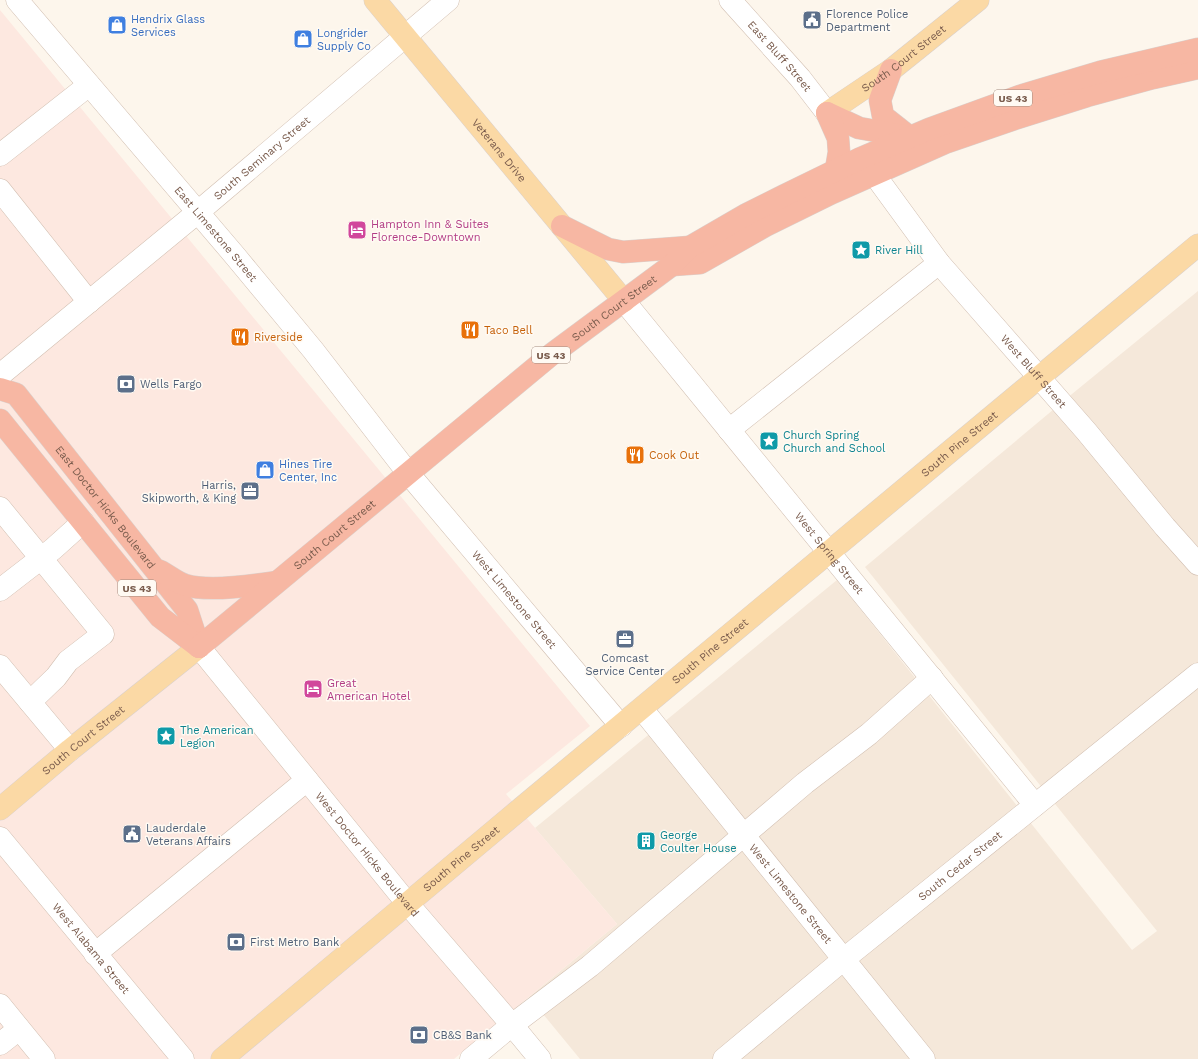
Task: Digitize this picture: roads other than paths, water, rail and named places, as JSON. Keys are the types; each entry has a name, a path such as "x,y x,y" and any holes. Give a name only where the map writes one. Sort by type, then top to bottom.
{"highway":[{"name":"US 43","path":"672,265 690,247 747,214 836,170 910,137 1024,95 1100,72 1198,49"},
{"name":"US 43","path":"672,265 700,262 766,226 874,174 947,142 1087,96 1153,78 1198,68"},
{"path":"891,70 880,100 883,116 910,137"},
{"path":"827,113 859,128 910,137"},
{"path":"827,113 838,138 836,170"},
{"path":"562,226 608,249 623,252 690,247"},
{"name":"South Court Street","path":"199,647 552,354 672,265"},
{"name":"East Doctor Hicks Boulevard","path":"0,389 16,394 187,610 199,647"},
{"name":"US 43","path":"0,420 160,617 199,647"},
{"name":"US 43","path":"153,567 184,584 198,587 247,587 277,582"}],"main road":[{"name":"Veterans Drive","path":"375,0 624,301"},
{"name":"South Court Street","path":"827,113 891,70 978,0"},
{"name":"South Pine Street","path":"222,1059 407,903 1198,245"},
{"name":"South Court Street","path":"0,809 70,750 199,647"}],"street":[{"name":"East Limestone Street","path":"17,0 198,212 313,350 408,473"},
{"name":"South Seminary Street","path":"0,375 198,212 448,0"},
{"name":"East Bluff Street","path":"730,0 800,78 827,113"},
{"path":"0,155 89,85"},
{"name":"West Bluff Street","path":"874,174 939,263 1086,431 1164,527 1198,564"},
{"path":"0,190 89,302"},
{"path":"729,430 939,263"},
{"name":"West Spring Street","path":"624,301 1036,805"},
{"name":"West Limestone Street","path":"408,473 621,726"},
{"path":"0,508 103,634 68,661 56,677 30,702"},
{"path":"0,590 41,558 83,522"},
{"name":"West Doctor Hicks Boulevard","path":"199,647 407,903 540,1059"},
{"path":"0,666 70,750"},
{"name":"South Cedar Street","path":"724,1059 844,959 1198,674"},
{"path":"471,1059 512,1025 590,966 805,784 869,734 932,678"},
{"name":"West Limestone Street","path":"642,709 924,1059"},
{"path":"95,954 307,780"},
{"name":"West Alabama Street","path":"0,838 183,1059"},
{"path":"0,1005 44,1059"},
{"path":"0,1044 19,1029"}],"place":[{"name":"Florence Police Department","path":"812,20"},
{"name":"Hendrix Glass Services","path":"117,25"},
{"name":"Longrider Supply Co","path":"303,39"},
{"name":"Hampton Inn & Suites Florence-Downtown","path":"357,230"},
{"name":"River Hill","path":"861,250"},
{"name":"Taco Bell","path":"470,330"},
{"name":"Riverside","path":"240,337"},
{"name":"Wells Fargo","path":"126,384"},
{"name":"Church Spring Church and School","path":"769,441"},
{"name":"Cook Out","path":"635,455"},
{"name":"Hines Tire Center, Inc","path":"265,470"},
{"name":"Harris, Skipworth, & King","path":"250,491"},
{"name":"Comcast Service Center","path":"625,639"},
{"name":"Great American Hotel","path":"313,689"},
{"name":"The American Legion","path":"166,736"},
{"name":"Lauderdale Veterans Affairs","path":"132,834"},
{"name":"George Coulter House","path":"646,841"},
{"name":"First Metro Bank","path":"236,942"},
{"name":"CB&S Bank","path":"419,1035"}]}
